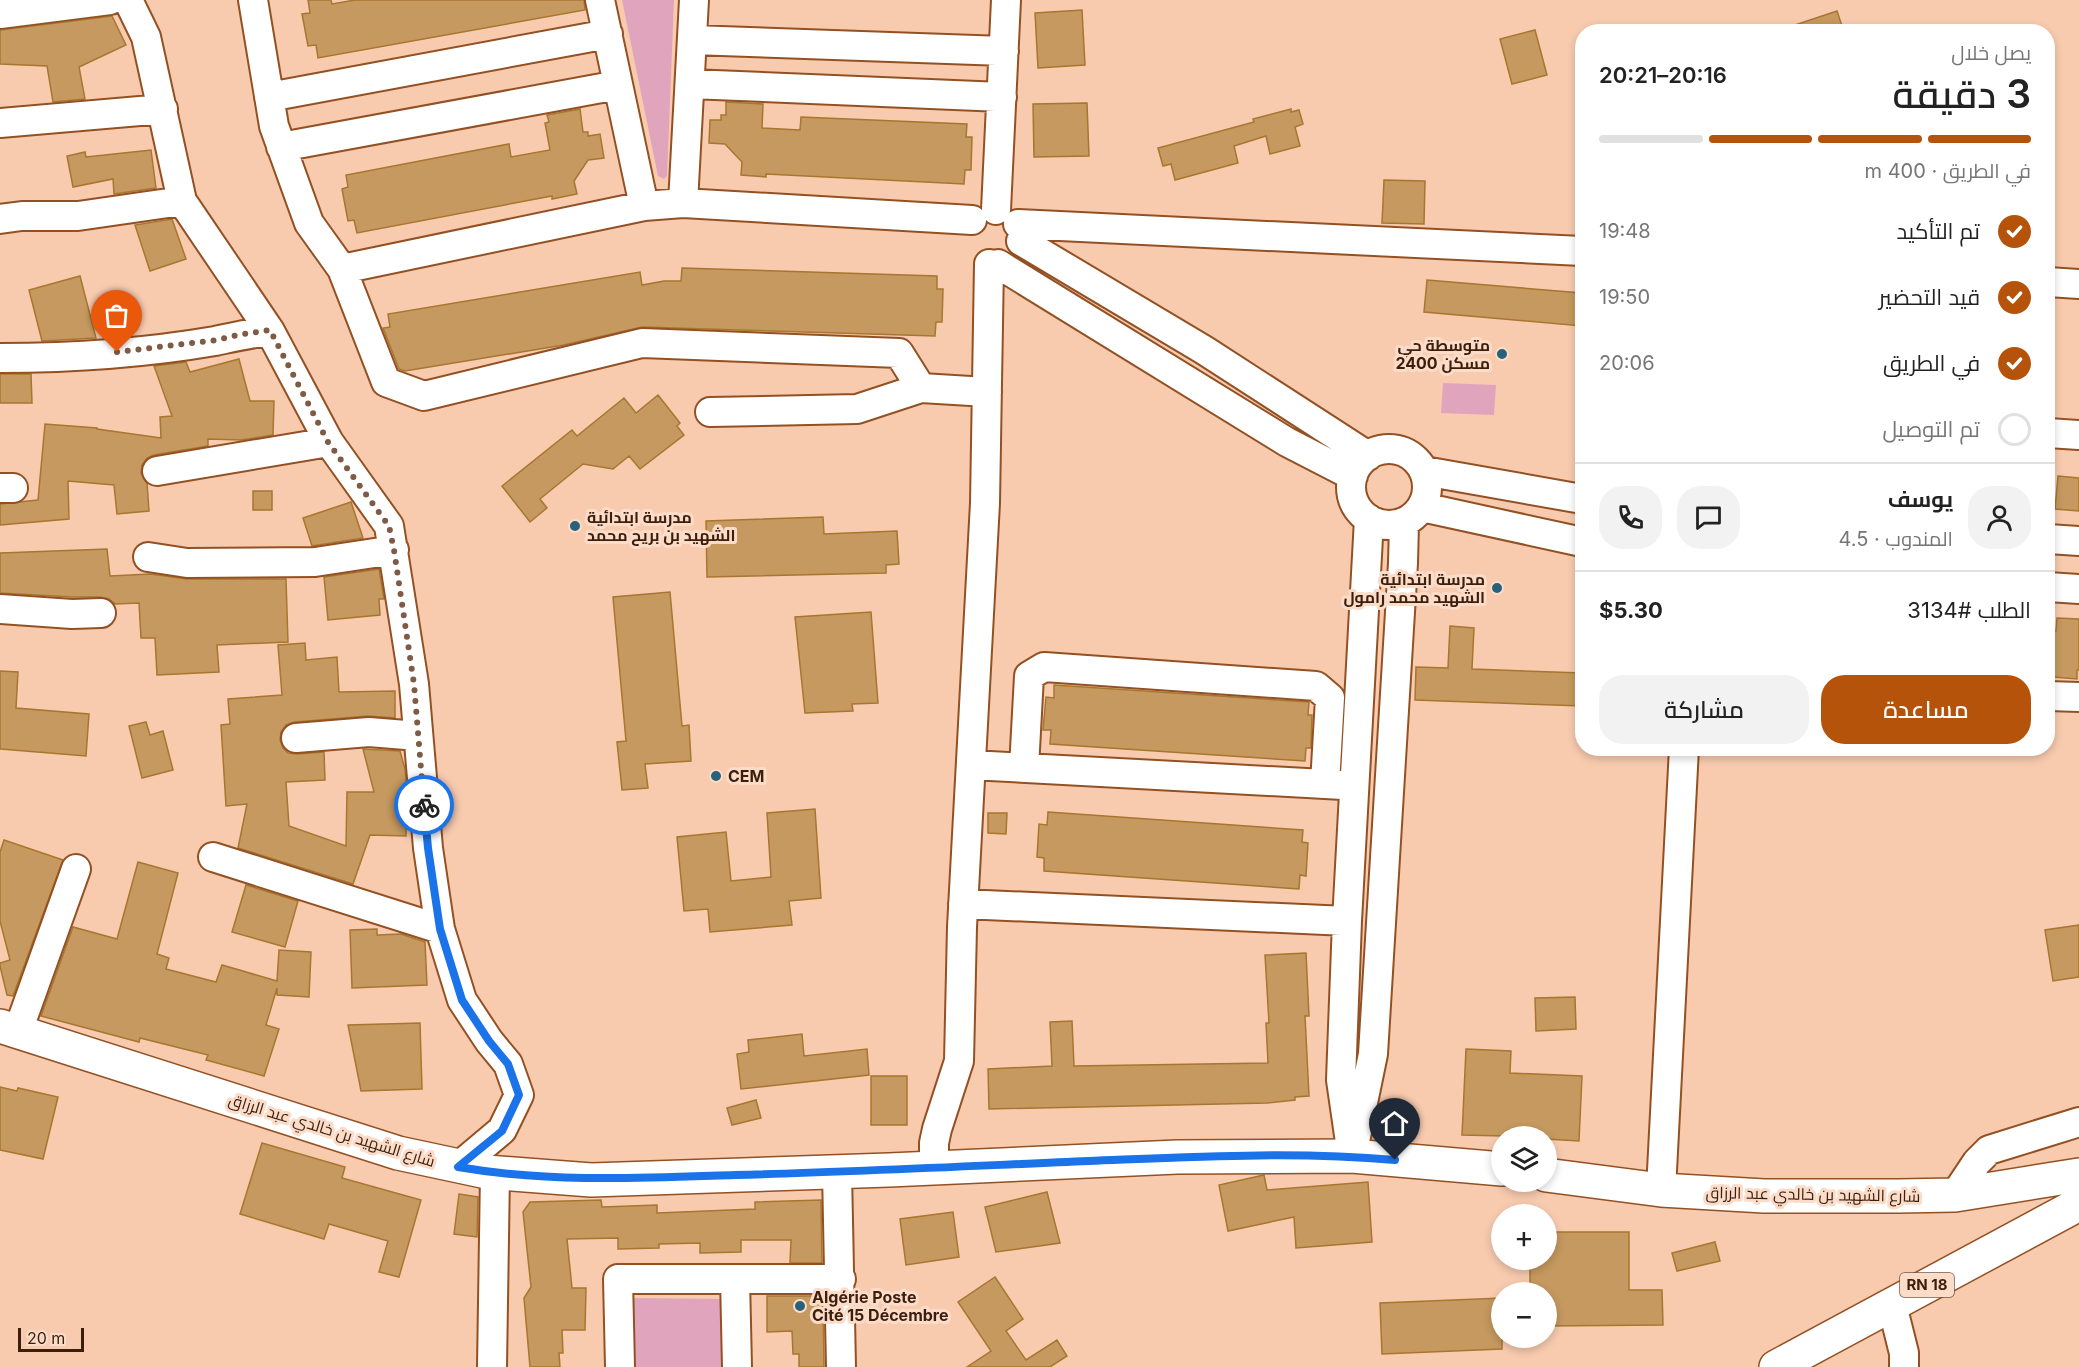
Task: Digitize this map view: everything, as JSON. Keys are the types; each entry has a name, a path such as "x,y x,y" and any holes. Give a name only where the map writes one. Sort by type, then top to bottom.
{"main road":[{"name":"شارع الشهيد بن خالدي عبد الرزاق","path":"9,1028 398,1153 495,1173 591,1179 837,1172 1178,1157 1352,1156 1491,1168"},
{"name":"شارع الشهيد بن خالدي عبد الرزاق","path":"1557,1176 1661,1190 1764,1196 1955,1195 2079,1175"},
{"name":"RN 18","path":"1776,1367 2079,1204"}],"street":[{"path":"0,14 110,0"},
{"path":"128,0 146,37 182,201 270,330 328,442 389,526 414,684 428,848 440,929 462,1000 489,1041 508,1064 519,1095 502,1131 458,1167"},
{"path":"253,0 274,126 281,147 309,223 342,269 386,382 424,396 642,343 899,353 921,388"},
{"path":"600,0 644,206"},
{"path":"683,203 694,0"},
{"path":"993,264 1013,256 1018,249 1002,224 1002,97 1006,0"},
{"path":"269,97 608,34"},
{"path":"692,40 1004,51"},
{"path":"281,147 618,84"},
{"path":"690,84 1002,97"},
{"path":"0,123 163,109"},
{"path":"0,219 22,216 78,216 182,201"},
{"path":"342,269 644,206 683,203 1002,224 1575,251"},
{"path":"1002,224 1204,350 1361,466 1287,442 993,264 980,261 968,247 966,238 968,229 1002,224"},
{"path":"934,1168 934,1143 937,1129 959,1061 963,904 985,502 993,264"},
{"path":"2055,282 2079,284"},
{"path":"0,358 54,358 138,350 217,340 270,330"},
{"path":"710,412 857,408 921,388 987,392"},
{"path":"2055,433 2079,435"},
{"path":"158,471 328,442"},
{"path":"1352,1156 1373,1054 1401,587 1413,515 1427,490 1424,471 1416,461 1406,453 1393,450 1380,451 1361,466 1351,489 1353,501 1359,511 1380,524 1392,525 1413,515 1575,541"},
{"path":"1424,471 1575,498"},
{"path":"1352,1156 1341,1080 1347,921 1369,519"},
{"path":"2055,539 2079,541"},
{"path":"148,557 187,563 315,562 394,550"},
{"path":"2055,587 2079,589"},
{"path":"0,609 72,614 101,613"},
{"path":"1024,768 1029,676 1044,667 1316,686 1330,699 1325,784"},
{"path":"2055,696 2079,697"},
{"path":"296,738 369,732 418,736"},
{"path":"1661,1190 1684,756"},
{"path":"971,765 1354,785"},
{"path":"213,857 440,929"},
{"path":"9,1028 76,869"},
{"path":"963,904 1347,921"},
{"path":"1955,1195 1977,1162 1989,1150 2079,1122"},
{"path":"837,1172 842,1367"},
{"path":"492,1367 495,1173"},
{"path":"620,1367 618,1279 841,1279"},
{"path":"735,1279 737,1367"},
{"path":"1892,1305 1904,1353 1904,1367"}],"shaded area":[{"path":"622,0 674,0 667,176 664,179 658,176"},
{"path":"1443,383 1496,385 1494,415 1441,413"},
{"path":"630,1298 726,1299 725,1367 628,1367"}],"building":[{"path":"308,0 331,0 332,4 355,0 584,0 585,10 318,58 316,45 308,46 302,14 310,13"},
{"path":"1082,10 1085,65 1038,68 1035,13"},
{"path":"1837,11 1841,24 1798,24"},
{"path":"112,16 126,45 79,67 85,99 53,102 47,66 0,64 0,30"},
{"path":"1535,30 1547,75 1512,84 1500,39"},
{"path":"726,102 763,104 762,128 800,130 801,117 967,124 966,137 972,137 971,170 965,170 964,184 766,174 766,177 741,175 742,162 725,144 709,143 710,120 721,120 721,115 726,115"},
{"path":"1087,103 1089,156 1034,157 1033,104"},
{"path":"580,109 583,132 588,132 588,136 600,134 604,158 588,160 574,181 577,194 552,199 552,196 357,233 354,220 348,221 342,189 348,187 346,175 509,144 511,157 550,150 545,123 549,122 547,115"},
{"path":"1291,109 1291,112 1299,110 1303,124 1295,127 1300,146 1270,154 1266,136 1234,146 1238,163 1175,180 1171,164 1163,166 1158,148 1254,122 1253,119"},
{"path":"151,150 156,188 114,194 113,179 73,187 67,156 85,152 86,157"},
{"path":"1384,180 1425,181 1424,224 1382,223"},
{"path":"172,219 186,259 150,271 135,225"},
{"path":"682,268 937,276 937,289 943,289 942,322 936,322 935,336 642,327 564,345 405,371 399,369 383,328 390,327 388,314 640,272 642,285 681,281"},
{"path":"80,276 96,338 42,341 29,290"},
{"path":"1427,280 1575,292 1575,325 1424,312"},
{"path":"239,359 250,401 274,401 273,435 241,440 208,439 208,446 147,458 142,465 141,473 147,483 149,511 117,514 114,485 68,481 69,519 0,525 0,504 38,500 45,424 97,428 161,438 160,417 172,416 154,366 186,362 190,372"},
{"path":"0,374 31,374 32,403 0,403"},
{"path":"658,395 680,423 677,426 684,435 640,469 629,456 613,469 583,464 540,499 547,508 530,522 502,486 572,430 577,436 624,398 636,413"},
{"path":"2058,476 2079,478 2079,511 2055,509"},
{"path":"253,491 272,491 272,510 253,510"},
{"path":"351,502 363,538 312,546 303,518"},
{"path":"823,517 824,534 897,531 899,564 886,565 886,573 707,577 706,521"},
{"path":"107,549 110,576 150,574 187,579 286,579 288,642 217,645 219,672 157,675 155,638 141,638 139,603 115,604 109,599 100,597 0,593 0,553"},
{"path":"379,569 384,599 379,599 380,615 328,620 324,577"},
{"path":"670,592 682,726 689,725 691,761 645,764 648,788 622,790 617,742 626,741 613,597"},
{"path":"871,612 878,703 852,704 853,711 805,713 795,617"},
{"path":"2057,618 2079,619 2077,679 2055,677"},
{"path":"1450,626 1474,628 1472,669 1575,673 1575,706 1415,700 1416,667 1448,668"},
{"path":"305,643 306,660 337,657 339,692 395,691 395,718 368,716 295,722 286,725 281,732 280,740 288,753 324,752 325,780 286,782 289,826 346,846 347,792 374,792 363,749 400,751 405,769 407,791 406,836 370,835 353,884 238,848 247,804 226,806 221,725 230,724 228,699 282,695 278,645"},
{"path":"0,671 18,672 16,708 89,714 86,756 0,749"},
{"path":"1054,685 1309,702 1308,715 1312,715 1311,748 1306,748 1305,761 1050,744 1051,730 1043,730 1046,697 1054,698"},
{"path":"146,722 150,735 163,731 173,770 142,778 129,726"},
{"path":"815,809 821,898 789,901 792,925 710,932 708,909 684,911 677,837 726,832 731,881 771,877 767,813"},
{"path":"1048,812 1303,830 1302,842 1308,843 1306,876 1300,875 1299,889 1044,871 1044,858 1037,857 1039,824 1047,825"},
{"path":"988,813 1007,813 1006,834 988,833"},
{"path":"4,840 63,860 13,996 7,995 0,966 0,963 10,960 0,921 0,852"},
{"path":"138,862 178,873 157,954 169,958 166,969 216,982 222,965 277,981 279,950 311,952 309,997 277,995 277,988 266,1025 279,1029 264,1076 206,1060 208,1055 140,1038 139,1042 41,1016 73,927 117,939"},
{"path":"246,885 298,901 285,947 232,932"},
{"path":"2079,925 2079,977 2053,981 2045,930"},
{"path":"377,929 377,935 401,934 425,942 427,985 352,988 350,930"},
{"path":"1306,953 1309,1016 1305,1016 1309,1096 1267,1103 989,1109 988,1069 1052,1066 1050,1022 1072,1021 1074,1066 1268,1063 1266,1023 1269,1023 1265,955"},
{"path":"1575,997 1576,1029 1536,1031 1535,998"},
{"path":"420,1023 422,1089 361,1091 348,1025"},
{"path":"802,1034 804,1056 867,1049 869,1075 741,1089 737,1054 749,1052 748,1040"},
{"path":"1466,1049 1511,1051 1510,1073 1582,1076 1579,1141 1557,1140 1557,1126 1491,1126 1491,1136 1462,1135"},
{"path":"871,1076 907,1076 907,1125 871,1125"},
{"path":"0,1087 17,1091 18,1088 58,1097 43,1159 0,1150"},
{"path":"756,1100 761,1118 732,1125 727,1108"},
{"path":"262,1143 345,1167 342,1178 421,1200 399,1277 379,1272 388,1241 329,1224 324,1239 240,1214"},
{"path":"1264,1175 1267,1190 1368,1182 1372,1242 1296,1248 1294,1217 1228,1231 1219,1185"},
{"path":"1047,1192 1060,1243 996,1252 985,1207"},
{"path":"459,1194 478,1197 477,1237 454,1234"},
{"path":"601,1200 602,1207 657,1205 657,1213 755,1209 755,1202 821,1200 822,1263 790,1263 791,1240 741,1240 741,1252 700,1253 700,1243 659,1244 659,1248 618,1249 618,1238 567,1239 572,1288 586,1288 585,1330 562,1330 563,1353 559,1353 560,1367 530,1367 524,1298 531,1287 523,1212 530,1202"},
{"path":"953,1212 959,1257 906,1265 900,1219"},
{"path":"1557,1232 1629,1232 1629,1290 1662,1290 1663,1325 1557,1326 1557,1282 1530,1282 1530,1270 1557,1270"},
{"path":"1715,1242 1720,1261 1677,1271 1672,1253"},
{"path":"995,1277 1023,1319 1006,1331 1026,1360 1057,1340 1067,1356 1050,1367 967,1367 991,1351 958,1302"},
{"path":"767,1296 823,1296 824,1367 799,1367 799,1354 793,1354 792,1331 767,1332"},
{"path":"1491,1298 1491,1348 1502,1349 1382,1354 1380,1303"}],"way so far":[{"path":"117,352 217,340 270,330 328,442 389,526 414,684 424,805"}],"place":[{"name":"متوسطة حي 2400 مسكن","path":"1502,354"},
{"name":"مدرسة ابتدائية الشهيد بن بريح محمد","path":"575,526"},
{"name":"مدرسة ابتدائية الشهيد محمد رامول","path":"1497,588"},
{"name":"CEM","path":"716,776"},
{"name":"Algérie Poste Cité 15 Décembre","path":"800,1306"}],"route":[{"path":"424,805 440,929 462,1000 489,1041 508,1064 519,1095 502,1131 458,1167 487,1172 591,1179 890,1170 1178,1157 1352,1156 1395,1160"}]}
